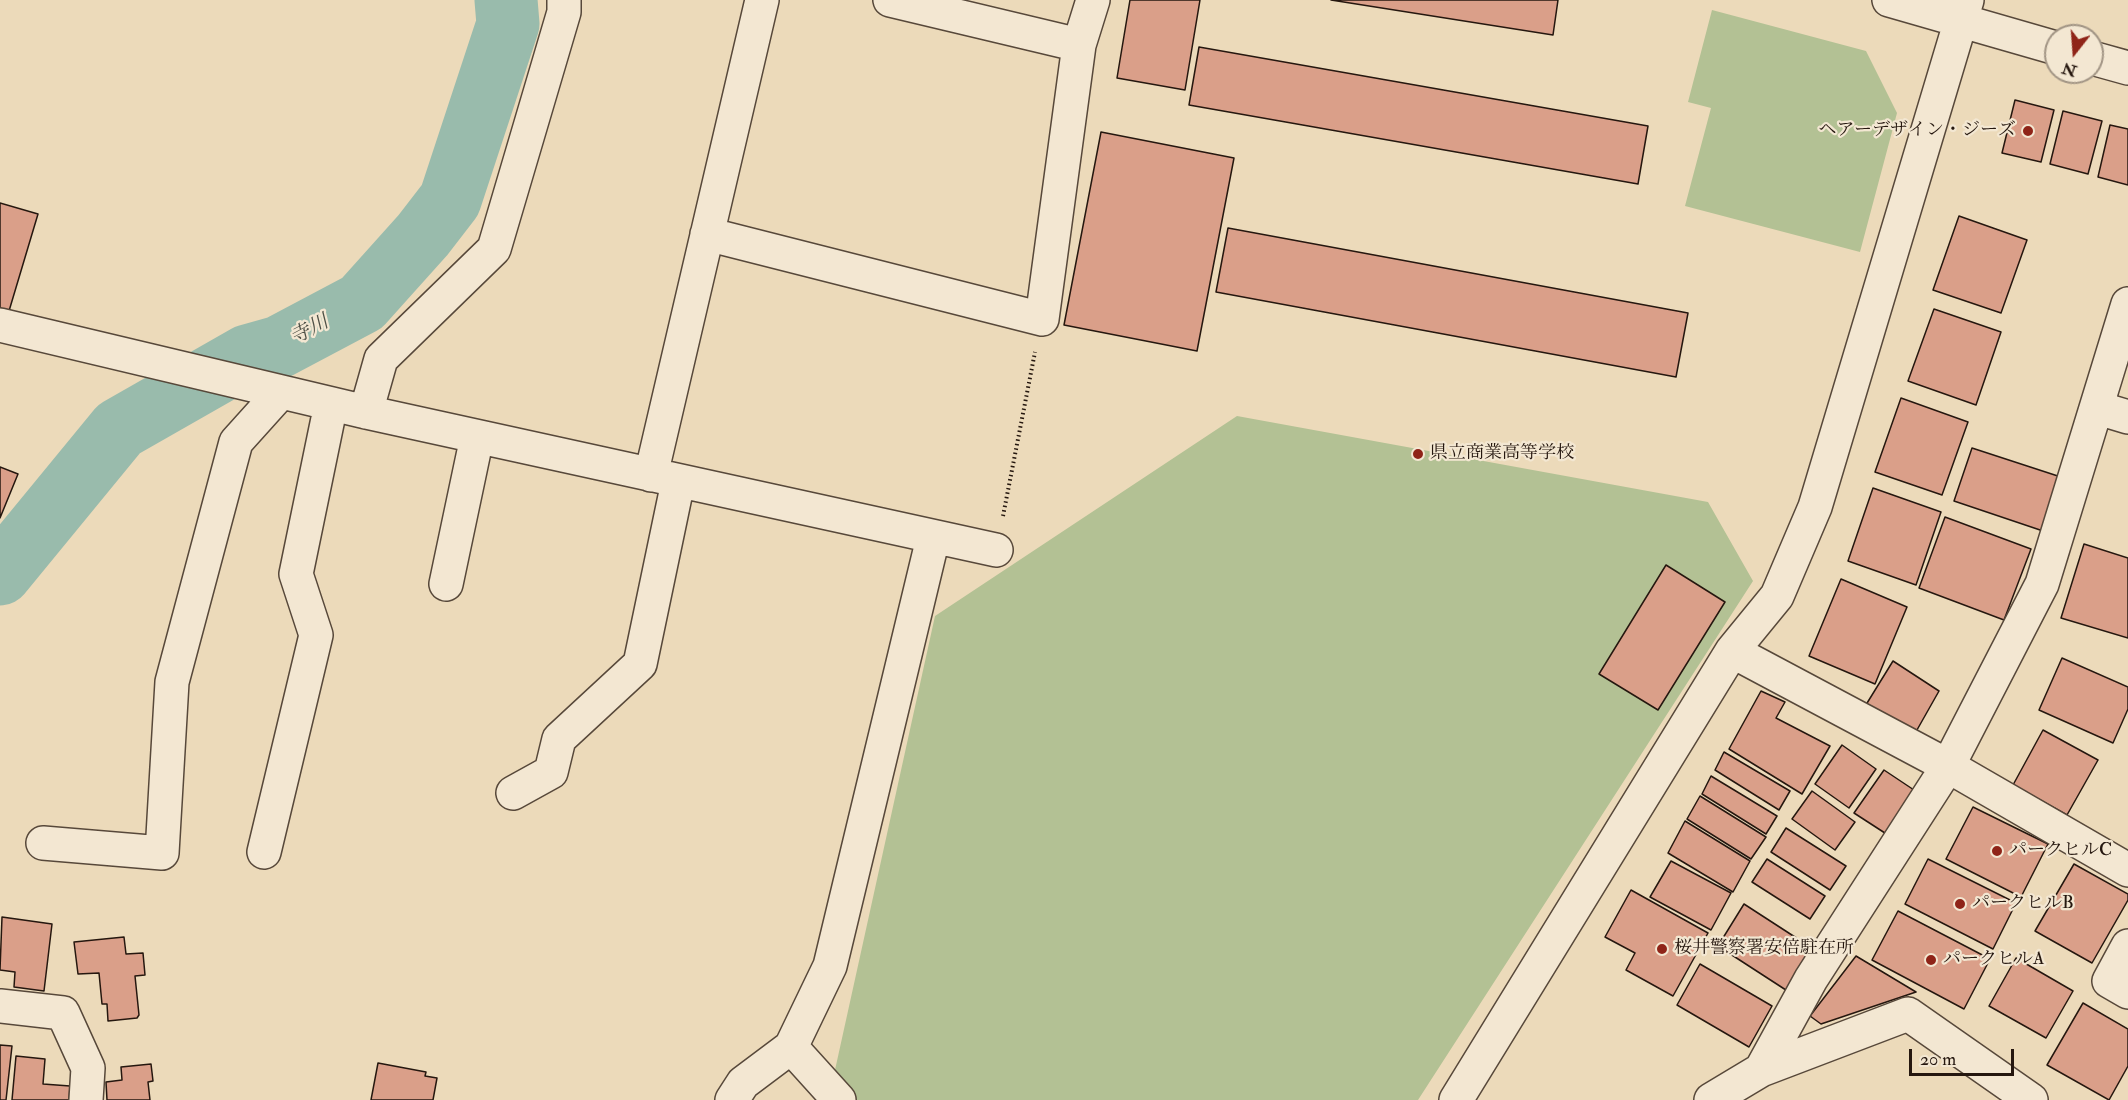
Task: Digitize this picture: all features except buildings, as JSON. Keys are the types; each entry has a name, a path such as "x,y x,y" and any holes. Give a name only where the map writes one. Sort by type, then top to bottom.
{"street":[{"path":"366,412 381,359 494,249 564,12 564,0"},
{"path":"513,793 551,772 559,739 640,664 665,478 707,234 762,0"},
{"path":"890,0 1079,45"},
{"path":"707,234 1042,319 1079,45 1093,0"},
{"path":"1889,0 1964,10 2044,43"},
{"path":"1456,1100 1732,651 1777,596 1815,507 1964,10"},
{"path":"2104,61 2128,68"},
{"path":"1761,1070 1811,979 1948,766 2042,584 2113,413 2128,304"},
{"path":"0,325 366,412 996,550"},
{"path":"43,843 162,853 172,682 236,442 281,392"},
{"path":"264,852 316,635 296,574 331,404"},
{"path":"446,584 477,436"},
{"path":"732,1100 743,1083 791,1047 830,966 933,538"},
{"path":"1732,651 1948,766 2128,870"},
{"path":"2128,946 2109,981 2128,992"},
{"path":"0,1006 63,1013 88,1068 86,1100"},
{"path":"1710,1100 1761,1070 1908,1014 2031,1100"},
{"path":"791,1047 839,1100"}],"path":[{"path":"996,550 1042,319"}],"green space":[{"path":"1712,10 1866,51 1897,113 1860,252 1685,206 1711,108 1688,102"},
{"path":"1237,416 1708,502 1753,581 1418,1100 841,1100 835,1070 935,616"}],"waterway":[{"name":"寺川","path":"0,574 119,429 247,356 279,347 362,303 423,235 450,200 508,24 506,0"}],"place":[{"name":"ヘアーデザイン・ジーズ","path":"2028,131"},
{"name":"県立商業高等学校","path":"1418,454"},
{"name":"パークヒルC","path":"1997,851"},
{"name":"パークヒルB","path":"1960,904"},
{"name":"桜井警察署安倍駐在所","path":"1662,949"},
{"name":"パークヒルA","path":"1931,960"}]}
